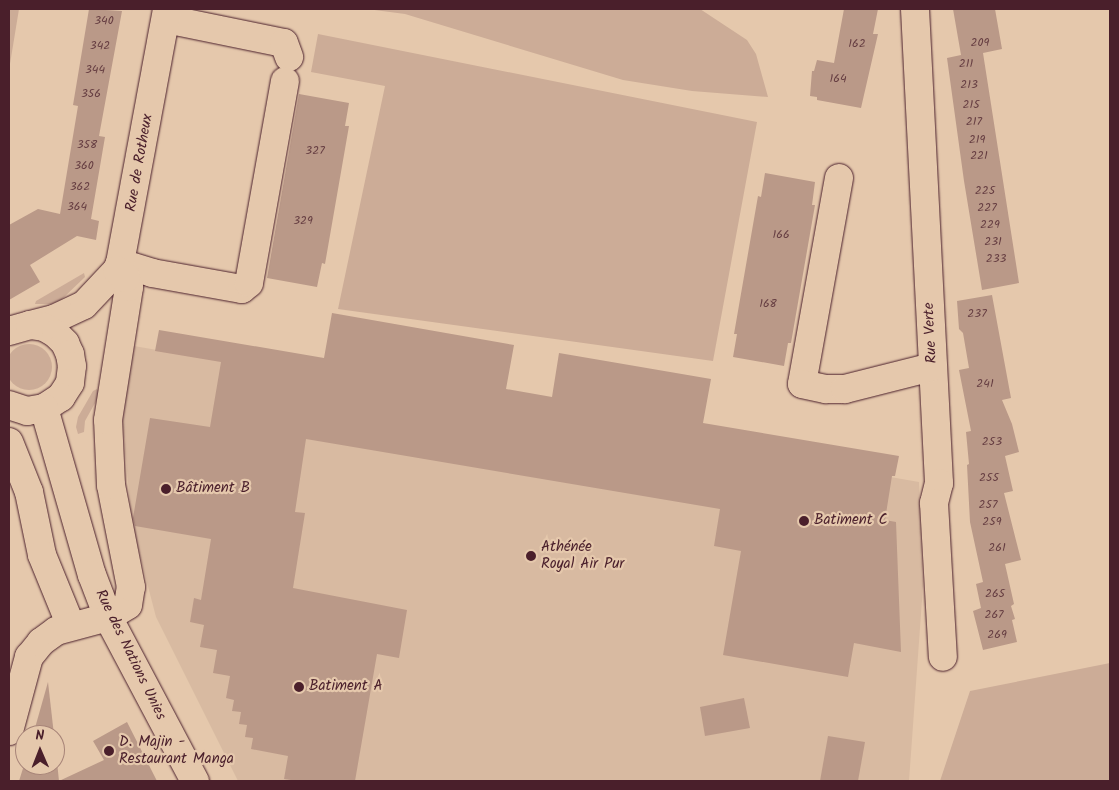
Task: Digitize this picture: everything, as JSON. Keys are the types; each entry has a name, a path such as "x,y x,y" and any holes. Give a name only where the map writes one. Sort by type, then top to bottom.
{"street":[{"name":"Rue Verte","path":"916,9 939,483 934,503 944,657"},
{"path":"119,266 242,289 249,283 287,69 284,43 167,14"},
{"name":"Rue de Rotheux","path":"119,266 167,14"},
{"path":"839,178 802,384 826,389 845,389 932,367"},
{"path":"16,327 54,319 84,305 119,266"},
{"path":"9,731 30,657 41,642 56,631 108,617 128,605 131,587 111,485 108,432 113,379 128,287 126,278 119,266"},
{"path":"70,354 84,305"},
{"path":"9,405 27,411 44,408 61,397 70,383 72,366 70,354 65,343 56,334 44,327 16,327"},
{"name":"Rue des Nations Unies","path":"44,408 92,575 108,617 194,781"},
{"path":"9,442 29,492 42,555 71,626"}],"shaded area":[{"path":"9,9 19,9 9,70"},
{"path":"367,9 700,9 747,40 756,54 768,97 692,91 623,80 405,14"},
{"path":"318,34 757,122 713,361 338,309 385,86 311,72"},
{"path":"84,273 85,277 61,300 51,304 35,304 36,301"},
{"path":"24,344 34,344 48,354 52,367 48,380 42,386 34,390 24,390 10,380 6,372 6,362 16,348"},
{"name":"Athénée Royal Air Pur","path":"134,346 919,482 923,586 909,781 238,781 156,617 132,525 122,415"},
{"path":"97,389 100,394 85,421 84,432 78,434 76,427 78,417 93,391"},
{"path":"1110,663 1110,781 940,781 970,691"}],"building":[{"path":"89,9 122,11 99,136 105,137 91,219 99,221 96,240 77,236 30,265 40,282 9,300 9,225 38,209 60,214 78,106 73,105"},
{"path":"844,9 878,9 873,34 878,34 861,108 817,100 817,97 810,96 812,71 814,71 817,60 834,63"},
{"path":"953,9 995,9 1002,49 983,53 1019,283 982,290 964,181 947,58 961,55"},
{"path":"299,94 349,103 345,126 349,126 325,264 322,263 317,287 267,278"},
{"path":"765,173 815,182 812,205 815,205 791,343 788,343 784,366 733,357 737,334 734,334 758,196 761,197"},
{"path":"992,295 1011,398 1002,400 1012,424 1019,452 1005,456 1013,491 1004,493 1021,560 1005,564 1014,604 1011,606 1015,619 1012,620 1017,642 983,650 973,611 981,608 976,584 983,582 970,522 967,465 969,464 966,432 971,431 959,370 969,368 963,333 959,329 957,301"},
{"path":"332,313 514,345 506,389 552,397 559,353 711,379 703,423 899,456 895,476 892,476 885,520 896,522 901,652 854,643 848,677 723,655 741,551 714,546 720,509 306,439 295,512 305,513 293,588 407,610 399,658 377,654 355,781 298,781 284,779 288,756 251,749 253,738 245,737 247,725 239,724 241,712 232,711 234,700 226,698 230,676 213,673 217,650 200,647 204,625 190,622 194,598 201,600 211,539 135,526 133,518 150,418 210,427 221,362 155,351 159,330 324,358"},
{"path":"48,682 53,725 36,725"},
{"path":"744,698 750,728 705,736 700,707"},
{"path":"127,722 157,781 59,781 104,760 93,741"},
{"path":"828,736 865,742 858,781 820,781"},
{"path":"21,775 58,775 59,781 19,781"}],"place":[{"name":"Bâtiment B","path":"166,489"},
{"name":"Batiment C","path":"804,521"},
{"name":"Athénée Royal Air Pur","path":"531,556"},
{"name":"Batiment A","path":"299,687"},
{"name":"D. Majin - Restaurant Manga","path":"109,751"}]}
